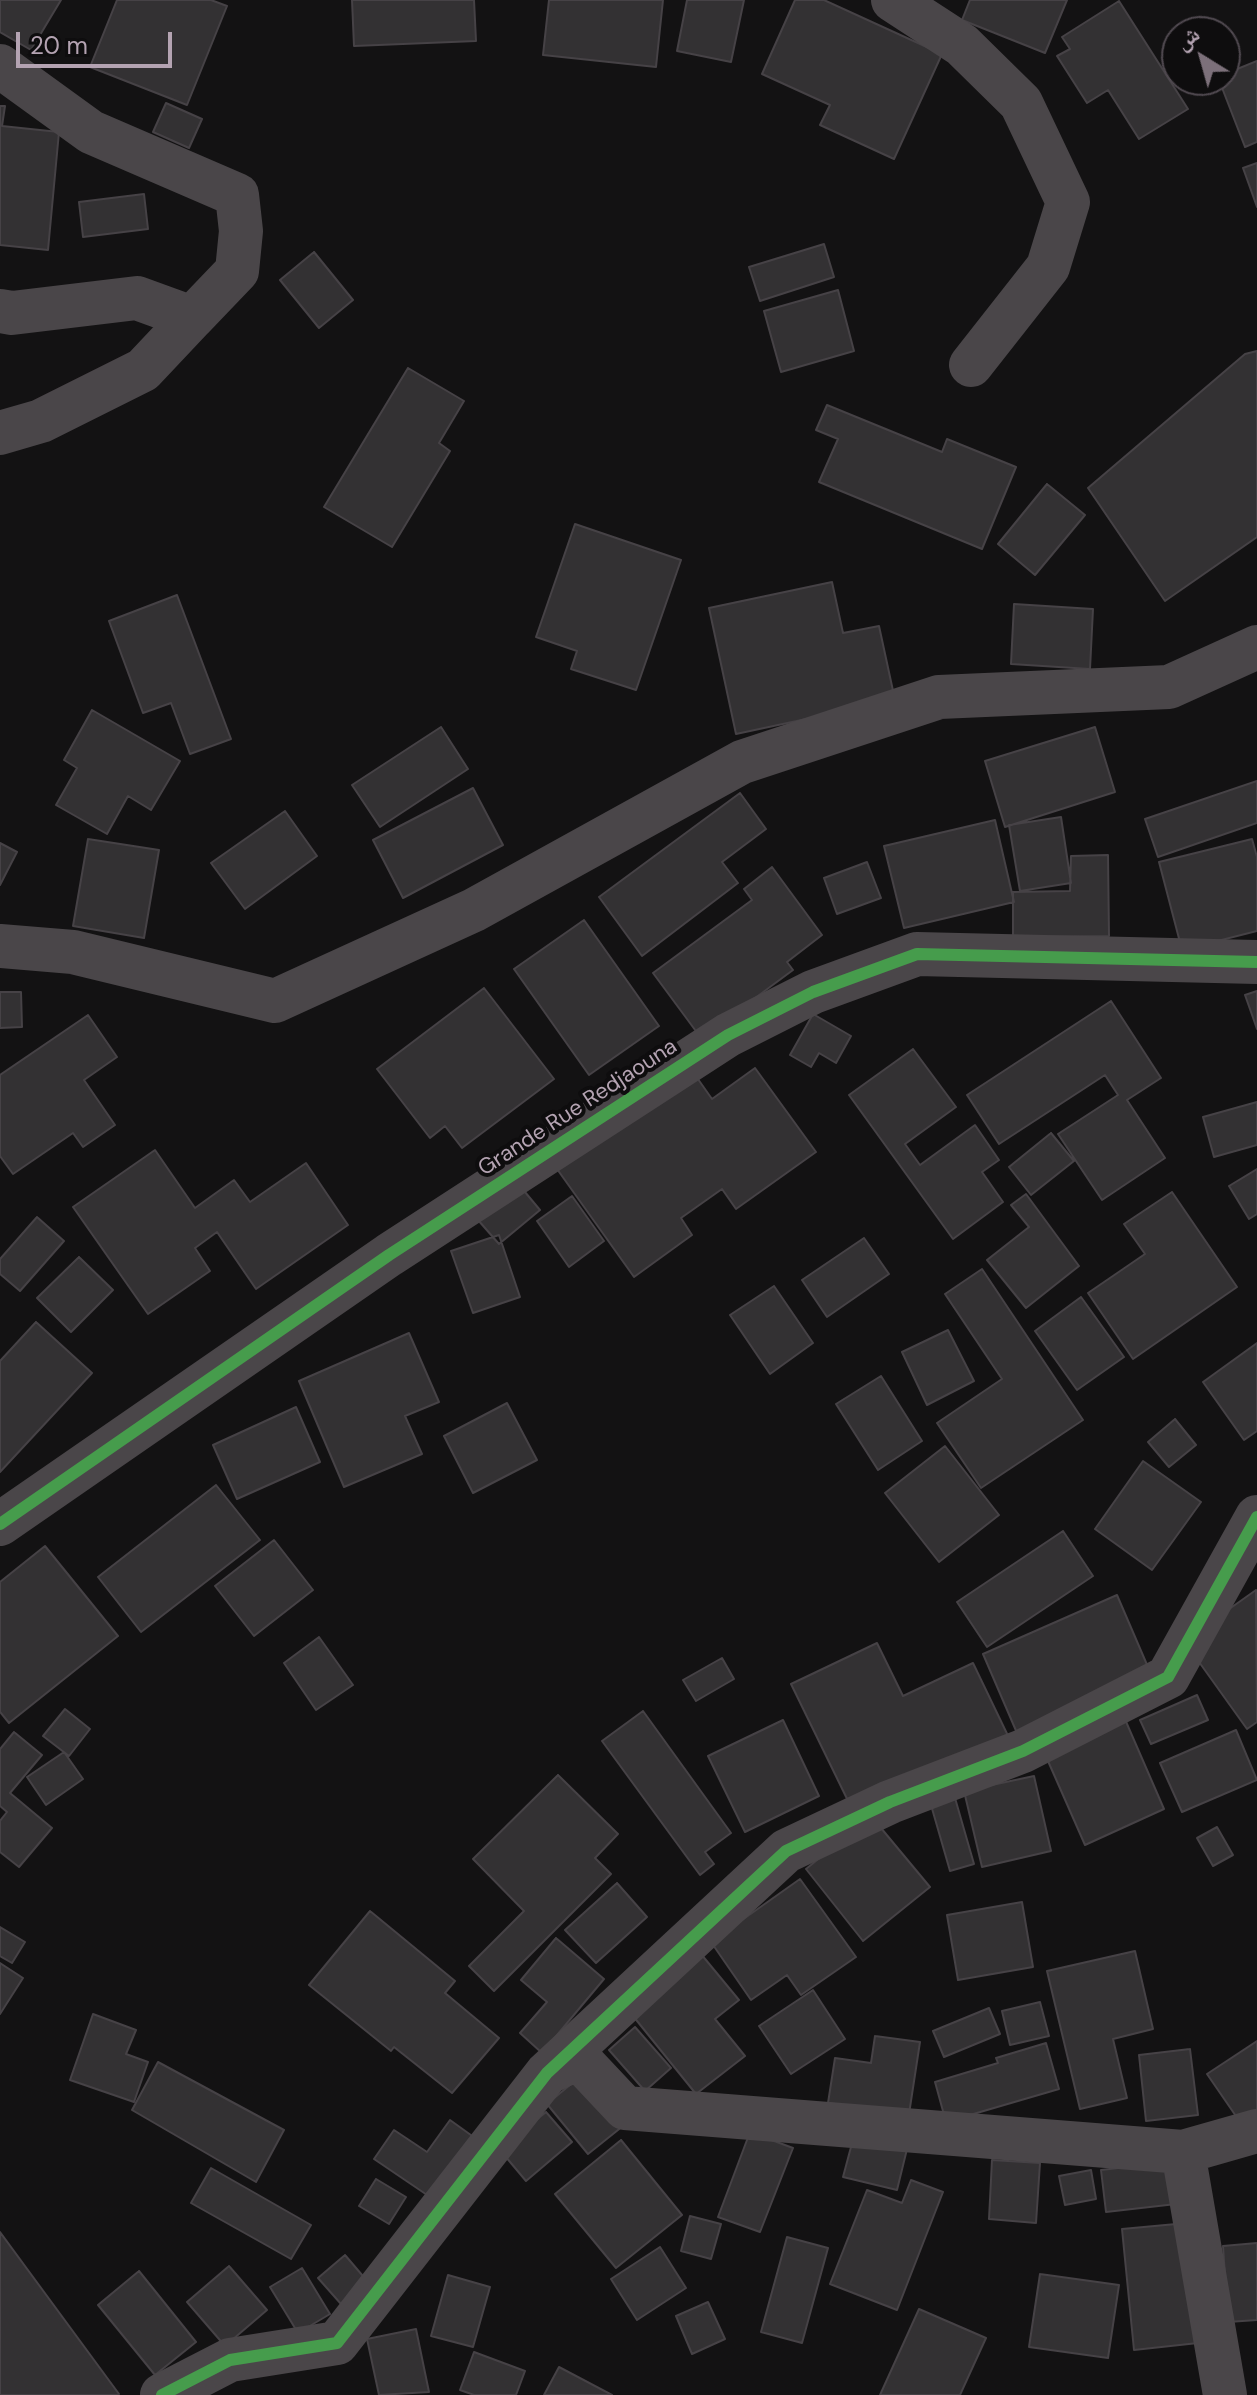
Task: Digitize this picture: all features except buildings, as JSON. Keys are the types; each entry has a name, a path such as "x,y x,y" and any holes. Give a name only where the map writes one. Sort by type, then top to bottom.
{"street":[{"path":"893,0 962,45 1021,103 1068,202 1048,267 971,365"},
{"path":"0,66 91,132 237,195 241,231 237,271 143,370 41,421 0,433"},
{"path":"0,311 12,313 137,298 192,318"},
{"path":"0,946 73,952 275,1001 474,910 742,762 939,697 1169,687 1257,647"},
{"name":"Grande Rue Redjaouna","path":"0,1524 389,1255 728,1035 813,992 917,954 1257,962"},
{"path":"162,2395 230,2360 337,2343 547,2073 786,1851 890,1802 1023,1751 1168,1677 1257,1517"},
{"path":"547,2073 578,2058 625,2108 1183,2152 1257,2131"},
{"path":"1183,2152 1225,2395"}],"cycle path":[{"path":"0,1524 389,1255 728,1035 813,992 917,954 1257,962"},
{"path":"162,2395 230,2360 337,2343 547,2073 786,1851 890,1802 1023,1751 1168,1677 1257,1517"}]}
